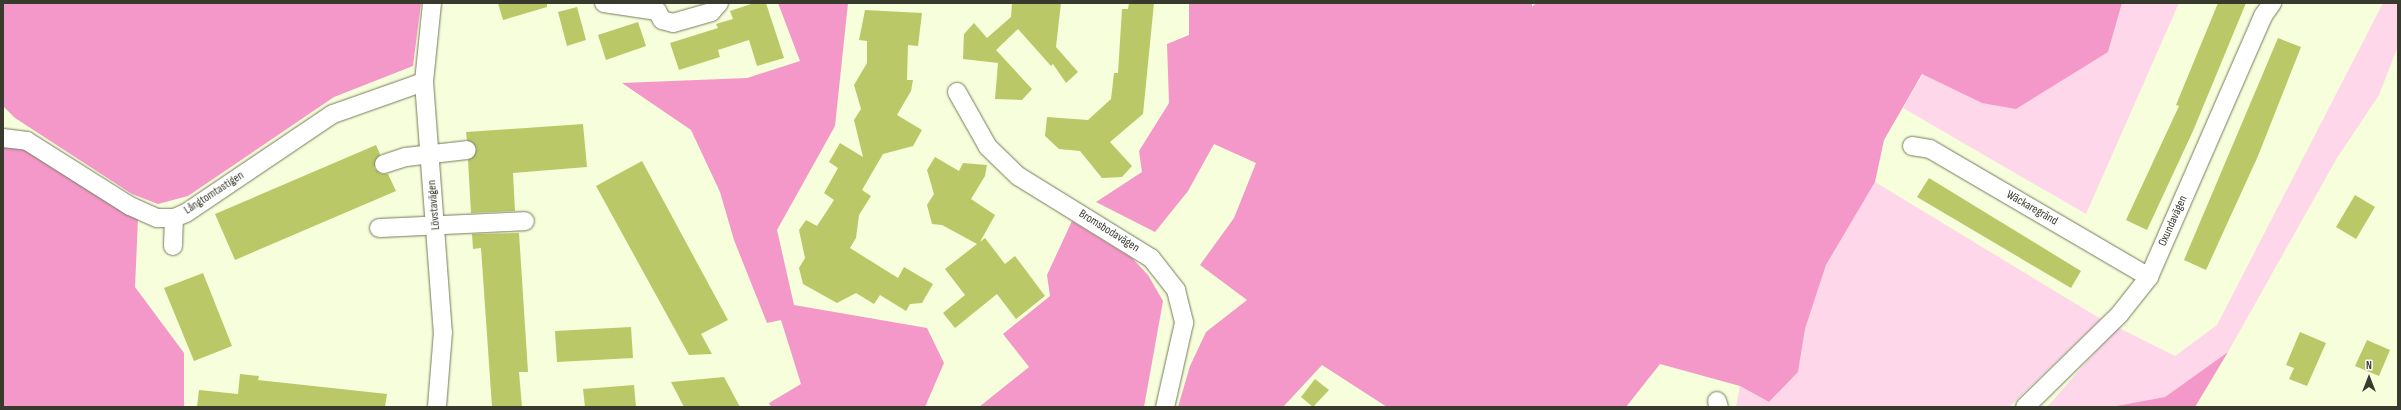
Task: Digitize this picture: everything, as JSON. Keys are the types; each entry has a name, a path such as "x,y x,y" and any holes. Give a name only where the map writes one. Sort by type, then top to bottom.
{"street":[{"name":"Lövstavägen","path":"432,3 424,82 436,224 443,332 437,407"},
{"path":"604,3 662,7 662,20 673,23 711,12 719,3"},
{"name":"Oxundavägen","path":"2026,407 2119,315 2149,277 2263,16 2272,3"},
{"name":"Långtomtastigen","path":"3,138 27,141 79,170 130,206 157,218 174,218 186,213 334,114 424,82"},
{"name":"Bromsbodavägen","path":"957,92 988,147 1018,176 1151,258 1176,290 1184,323 1165,407"},
{"name":"Wäckaregränd","path":"1912,146 1930,149 2149,277"},
{"path":"384,164 429,153 468,150"},
{"path":"174,218 174,246"},
{"path":"379,228 436,224 525,221"}],"shaded area":[{"path":"3,3 421,3 413,66 334,97 188,196 158,204 132,194 15,118 3,106"},
{"path":"778,3 848,3 835,126 777,230 794,305 927,328 944,363 925,407 771,407 769,403 801,384 781,320 767,323 734,240 720,192 691,130 622,83 747,78 800,61"},
{"path":"1189,3 1532,3 1532,7 1536,3 2122,3 2108,52 2016,109 1982,103 1922,74 1884,140 1875,182 1826,265 1805,329 1798,372 1769,402 1740,386 1660,364 1626,407 1387,407 1322,365 1283,407 1178,407 1190,366 1206,332 1247,300 1200,265 1234,218 1256,163 1214,144 1188,191 1155,232 1096,202 1142,172 1139,151 1169,103 1167,44 1189,35"},
{"path":"2122,3 2179,3 2086,214 1903,108 1923,74 1982,103 2108,52"},
{"path":"2383,3 2398,3 2398,46 2379,95 2337,158 2228,352 2165,397 2111,407 2047,407 2117,327 2175,356 2217,325"},
{"path":"17,145 138,219 135,287 184,353 184,407 3,407 3,146"},
{"path":"1875,182 2101,319 2009,407 1736,407 1740,386 1769,402 1798,372 1805,329 1826,265"},
{"path":"1072,221 1132,258 1148,275 1163,301 1144,407 979,407 1029,367 1003,334 1050,296 1047,275"},
{"path":"2228,352 2195,407 2111,407 2165,397"}],"building":[{"path":"498,3 547,3 547,7 503,20"},
{"path":"754,3 766,3 784,58 757,66 749,40 718,50 720,57 679,70 670,43 718,28 716,24 733,19 730,11"},
{"path":"1012,3 1061,3 1056,47 1078,72 1066,83 1053,64 1051,66 1018,29 996,50 1032,89 1022,100 995,99 998,63 963,59 964,34 974,23 987,38 1011,17"},
{"path":"1129,3 1154,3 1143,114 1110,142 1132,166 1122,177 1102,178 1080,151 1059,149 1045,136 1047,117 1088,120 1111,99 1114,73 1118,73 1122,9 1128,9"},
{"path":"2218,3 2246,3 2193,131 2147,230 2126,220 2179,106 2176,105"},
{"path":"577,7 586,40 567,46 558,12"},
{"path":"865,10 922,13 918,46 908,45 907,80 913,80 911,91 897,115 922,130 913,146 883,154 862,190 871,196 859,215 856,238 850,248 898,278 904,267 933,284 922,303 910,304 906,311 880,295 874,304 856,293 837,303 803,284 799,268 805,258 799,230 806,220 817,226 834,200 824,193 838,168 829,162 840,143 863,157 854,120 861,109 854,85 867,63 867,41 859,40"},
{"path":"638,22 646,46 606,60 598,35"},
{"path":"2278,38 2301,47 2258,156 2206,270 2184,260"},
{"path":"583,124 587,167 513,173 515,211 471,213 468,160 477,149 467,140 466,132"},
{"path":"376,145 380,154 374,168 381,174 388,174 396,191 235,260 215,214"},
{"path":"935,157 959,171 963,163 987,165 985,176 971,199 995,215 980,242 985,238 1005,264 1015,256 1045,296 1016,319 997,294 955,328 943,313 965,295 945,269 977,244 942,225 932,224 927,205 934,194 927,170"},
{"path":"642,161 728,320 701,334 712,354 689,355 596,186"},
{"path":"1929,178 2081,271 2071,288 1917,197"},
{"path":"2355,195 2375,207 2356,239 2336,227"},
{"path":"519,233 528,372 519,372 522,407 492,407 481,248 473,249 472,234"},
{"path":"203,273 232,346 194,361 164,288"},
{"path":"631,327 633,358 557,362 555,331"},
{"path":"2300,332 2326,343 2307,386 2289,379 2294,368 2286,365"},
{"path":"2367,340 2390,350 2379,376 2355,366"},
{"path":"240,374 259,376 258,380 387,394 385,407 197,407 199,390 238,394"},
{"path":"724,377 740,407 684,407 671,382"},
{"path":"1315,379 1329,390 1313,407 1301,397"},
{"path":"634,385 636,407 585,407 583,389"}]}
